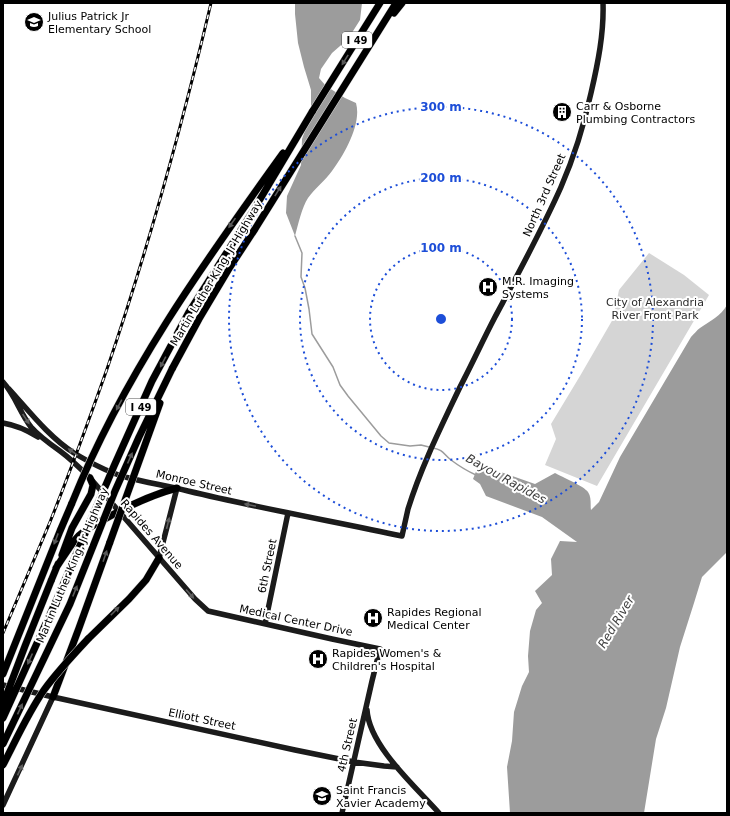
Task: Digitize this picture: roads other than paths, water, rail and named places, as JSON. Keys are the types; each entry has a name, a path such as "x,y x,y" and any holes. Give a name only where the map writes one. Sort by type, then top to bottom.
{"highway":[{"name":"Martin Luther King, Jr Highway","path":"3,718 57,599 152,381 192,306 253,211 312,112 380,3"},
{"name":"Martin Luther King, Jr Highway","path":"3,744 70,604 115,491 172,369 199,319 227,273 396,3"},
{"path":"373,40 402,3"},
{"path":"3,674 72,503 99,444 140,366 210,256 312,112"},
{"path":"53,697 172,369"},
{"path":"3,704 24,646 72,528 92,494 93,485 90,478"},
{"path":"56,568 75,539 94,525 118,511 177,488"},
{"path":"3,765 44,689 62,666 129,599 152,571 159,558"}],"main road":[{"name":"North 3rd Street","path":"402,536 408,511 441,426 558,194 575,150 587,112 595,79 601,40 603,3"},
{"name":"Rapides Avenue","path":"3,382 9,389 32,427 90,478 195,599 208,611"},
{"name":"Monroe Street","path":"9,389 41,425 78,456 128,478 402,536"},
{"path":"3,423 31,432 49,443"},
{"path":"159,558 177,488"},
{"name":"6th Street","path":"265,624 288,513"},
{"name":"Medical Center Drive","path":"208,611 380,649"},
{"name":"4th Street","path":"342,813 380,649"},
{"name":"Elliott Street","path":"3,685 281,747 354,762 397,767"},
{"path":"3,805 53,697"},
{"path":"367,706 367,712 372,729 381,744 397,767 439,813"}],"water":[{"path":"295,3 362,3 360,20 348,39 332,53 321,69 319,78 326,86 356,103 357,111 354,130 351,139 337,164 306,202 300,216 295,236 286,213 287,196 301,165 302,139 311,107 311,90 298,43"},
{"name":"Red River","path":"727,305 727,552 702,577 680,647 666,708 656,739 644,813 510,813 507,767 512,741 514,712 522,686 529,672 528,656 530,631 536,610 542,603 535,591 552,575 551,559 560,541 577,542 542,517 486,496 480,484 473,479 477,469 485,472 495,470 535,484 555,473 578,484 588,492 591,510 599,502 620,457 691,337 725,309"}],"waterway":[{"name":"Bayou Rapides","path":"295,236 302,253 301,277 305,288 312,334 333,367 340,385 381,436 389,443 429,447"},
{"name":"Bayou Rapides","path":"433,448 441,451 448,458 476,475"}],"railway":[{"path":"3,633 65,484 122,324 164,187 211,3"}],"place":[{"name":"Julius Patrick Jr Elementary School","path":"34,22"},
{"name":"Carr & Osborne Plumbing Contractors","path":"562,112"},
{"name":"M.R. Imaging Systems","path":"488,287"},
{"name":"Rapides Regional Medical Center","path":"373,618"},
{"name":"Rapides Women's & Children's Hospital","path":"318,659"},
{"name":"Saint Francis Xavier Academy","path":"322,796"}],"park label":[{"name":"City of Alexandria River Front Park","path":"655,308"}]}
